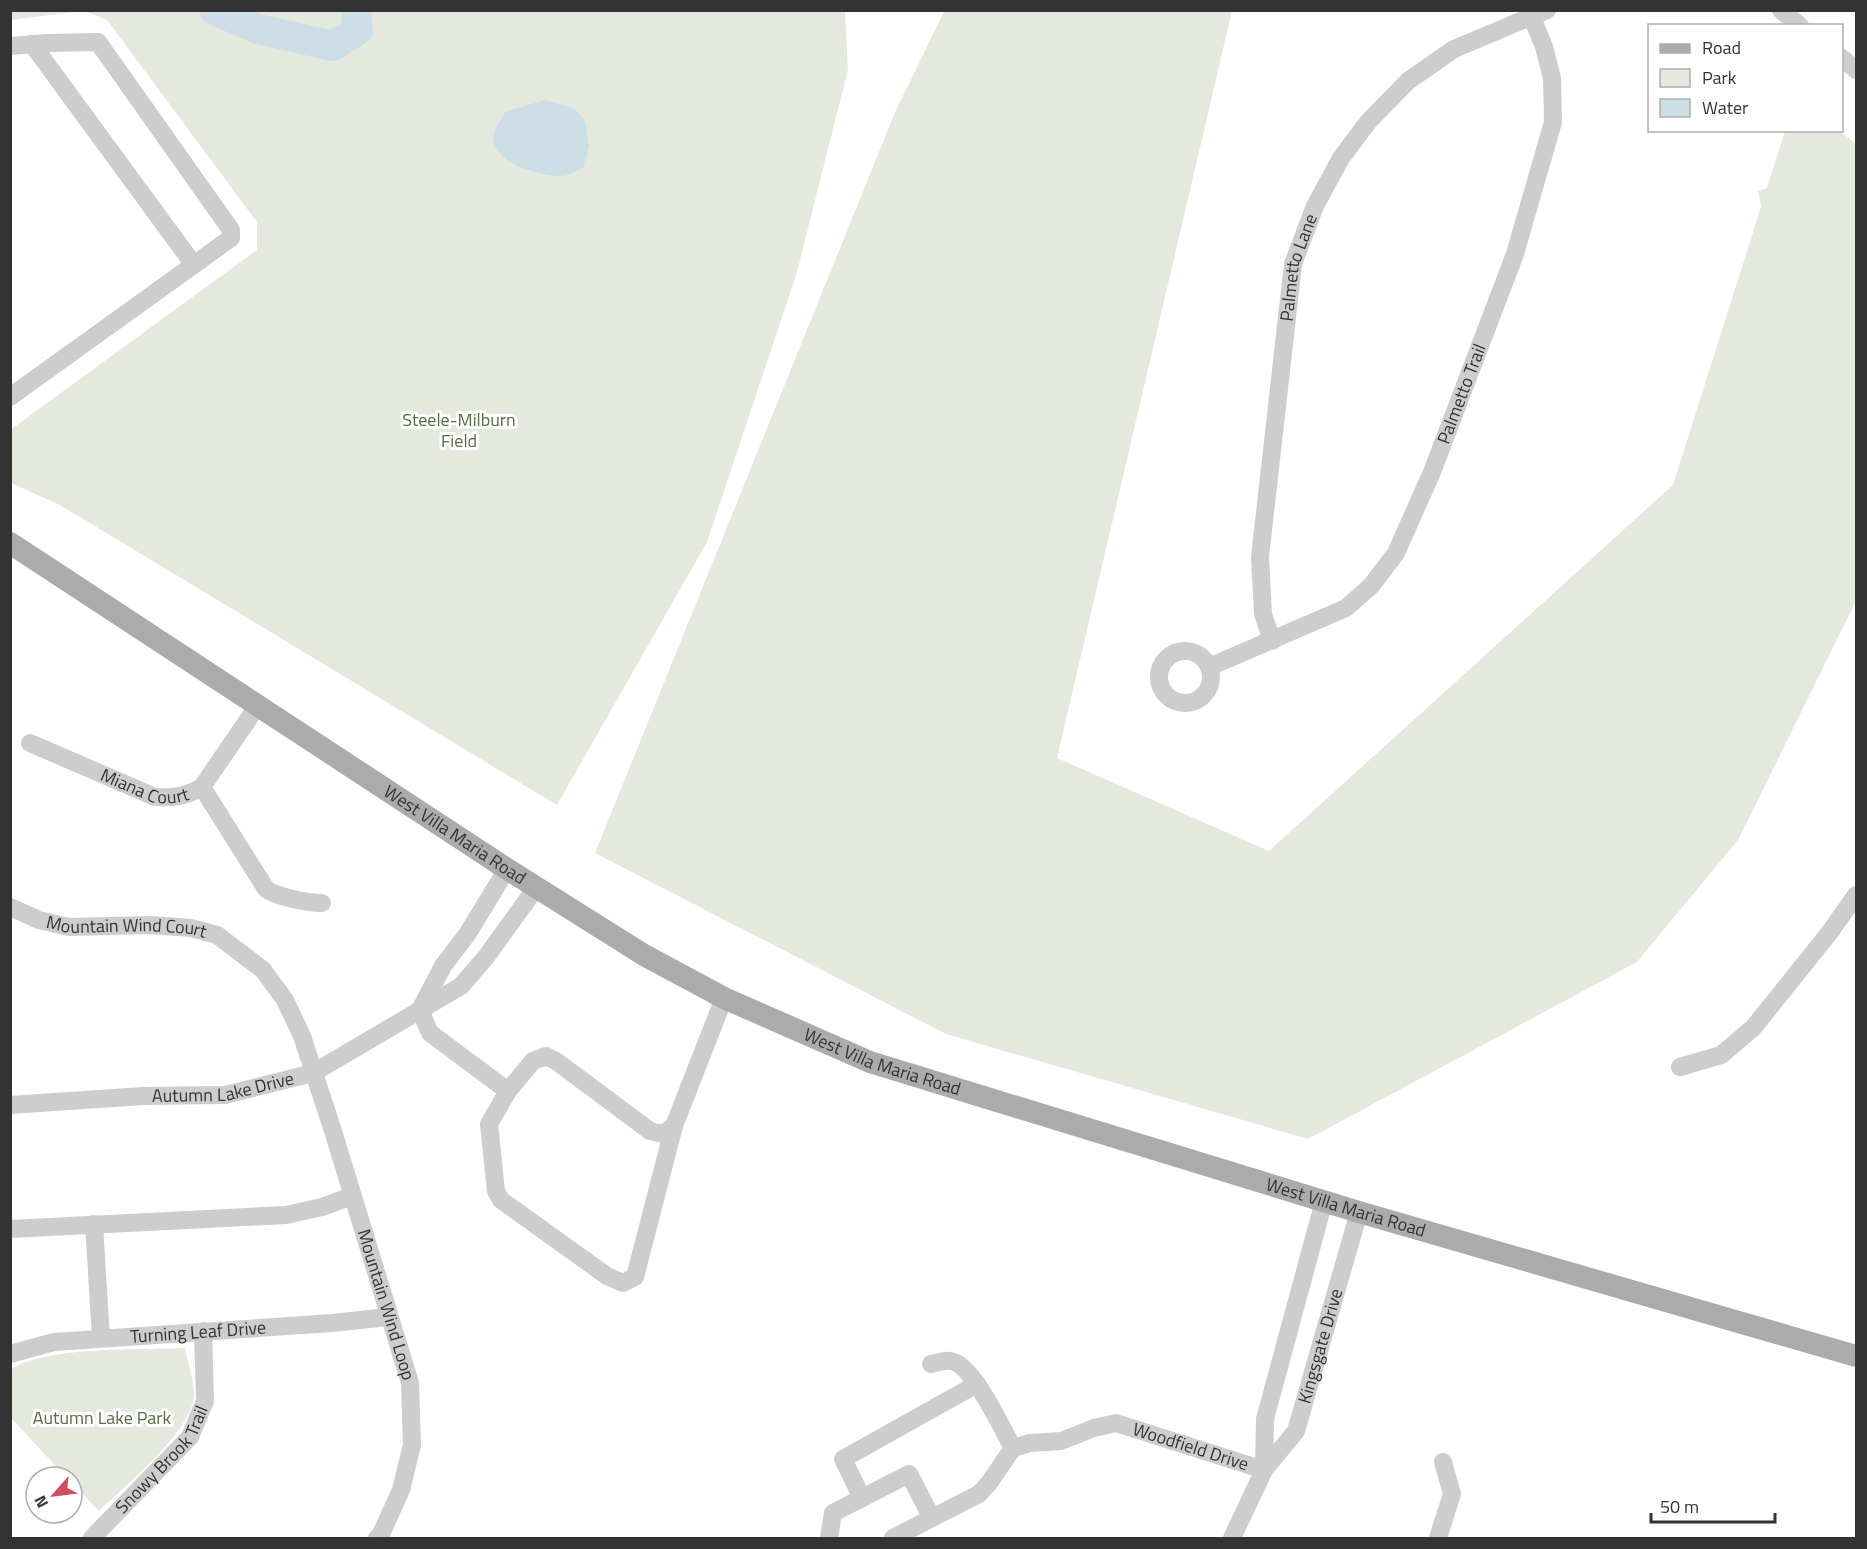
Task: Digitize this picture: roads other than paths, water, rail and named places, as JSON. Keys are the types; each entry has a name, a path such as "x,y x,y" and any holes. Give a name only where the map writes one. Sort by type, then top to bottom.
{"main road":[{"name":"West Villa Maria Road","path":"10,543 507,870 644,955 724,998 870,1062 1359,1212 1857,1356"}],"street":[{"path":"1781,10 1798,24"},
{"name":"Palmetto Lane","path":"1272,640 1263,614 1260,557 1293,264 1315,206 1341,158 1368,122 1408,81 1454,49 1540,14"},
{"name":"Palmetto Trail","path":"1209,667 1346,608 1371,586 1396,553 1432,472 1515,254 1553,122 1552,78 1544,46 1540,14"},
{"path":"10,46 98,42 231,230 231,238 10,397"},
{"path":"32,44 194,265"},
{"path":"1843,59 1857,70"},
{"name":"Miana Court","path":"30,743 154,797 175,798 188,795 202,787 258,705"},
{"path":"202,787 266,889 310,903 322,903"},
{"path":"507,870 468,933 443,966 420,1010 430,1033 508,1091"},
{"name":"Autumn Lake Drive","path":"10,1105 143,1096 225,1095 313,1073 461,986 486,957 536,888"},
{"path":"1680,1067 1721,1055 1753,1028 1857,895"},
{"name":"Mountain Wind Court","path":"10,907 39,920 69,927 150,925 191,928 217,935 263,970 285,1000 302,1036 313,1073"},
{"path":"675,1126 663,1134 650,1131 556,1060 546,1056 533,1061 508,1091 489,1124 496,1191 501,1200 607,1276 623,1283 634,1277 675,1126 724,998"},
{"name":"Mountain Wind Loop","path":"313,1073 410,1383 412,1445 401,1490 377,1539"},
{"path":"10,1228 286,1215 322,1207 352,1196"},
{"name":"Kingsgate Drive","path":"1264,1470 1265,1419 1324,1201"},
{"name":"Kingsgate Drive","path":"1232,1539 1264,1470 1296,1431 1359,1212"},
{"path":"94,1224 101,1338"},
{"name":"Turning Leaf Drive","path":"10,1354 54,1342 389,1317"},
{"name":"Snowy Brook Trail","path":"92,1539 190,1437 205,1401 203,1331"},
{"path":"893,1539 979,1494 1013,1448 977,1384 963,1366 951,1361 931,1364"},
{"path":"862,1498 843,1459 977,1384"},
{"name":"Woodfield Drive","path":"1013,1448 1030,1443 1061,1442 1094,1428 1116,1423 1264,1470"},
{"path":"1438,1539 1452,1494 1443,1462"},
{"path":"829,1539 833,1513 909,1474 932,1518"}],"water":[{"path":"545,100 574,108 585,121 589,146 583,168 561,176 541,174 517,166 499,152 494,143 494,133 505,112"}],"waterway":[{"path":"214,10 258,29 333,46 358,30 356,10"}],"park label":[{"name":"Steele-Milburn Field","path":"459,430"},
{"name":"Autumn Lake Park","path":"102,1418"}]}
